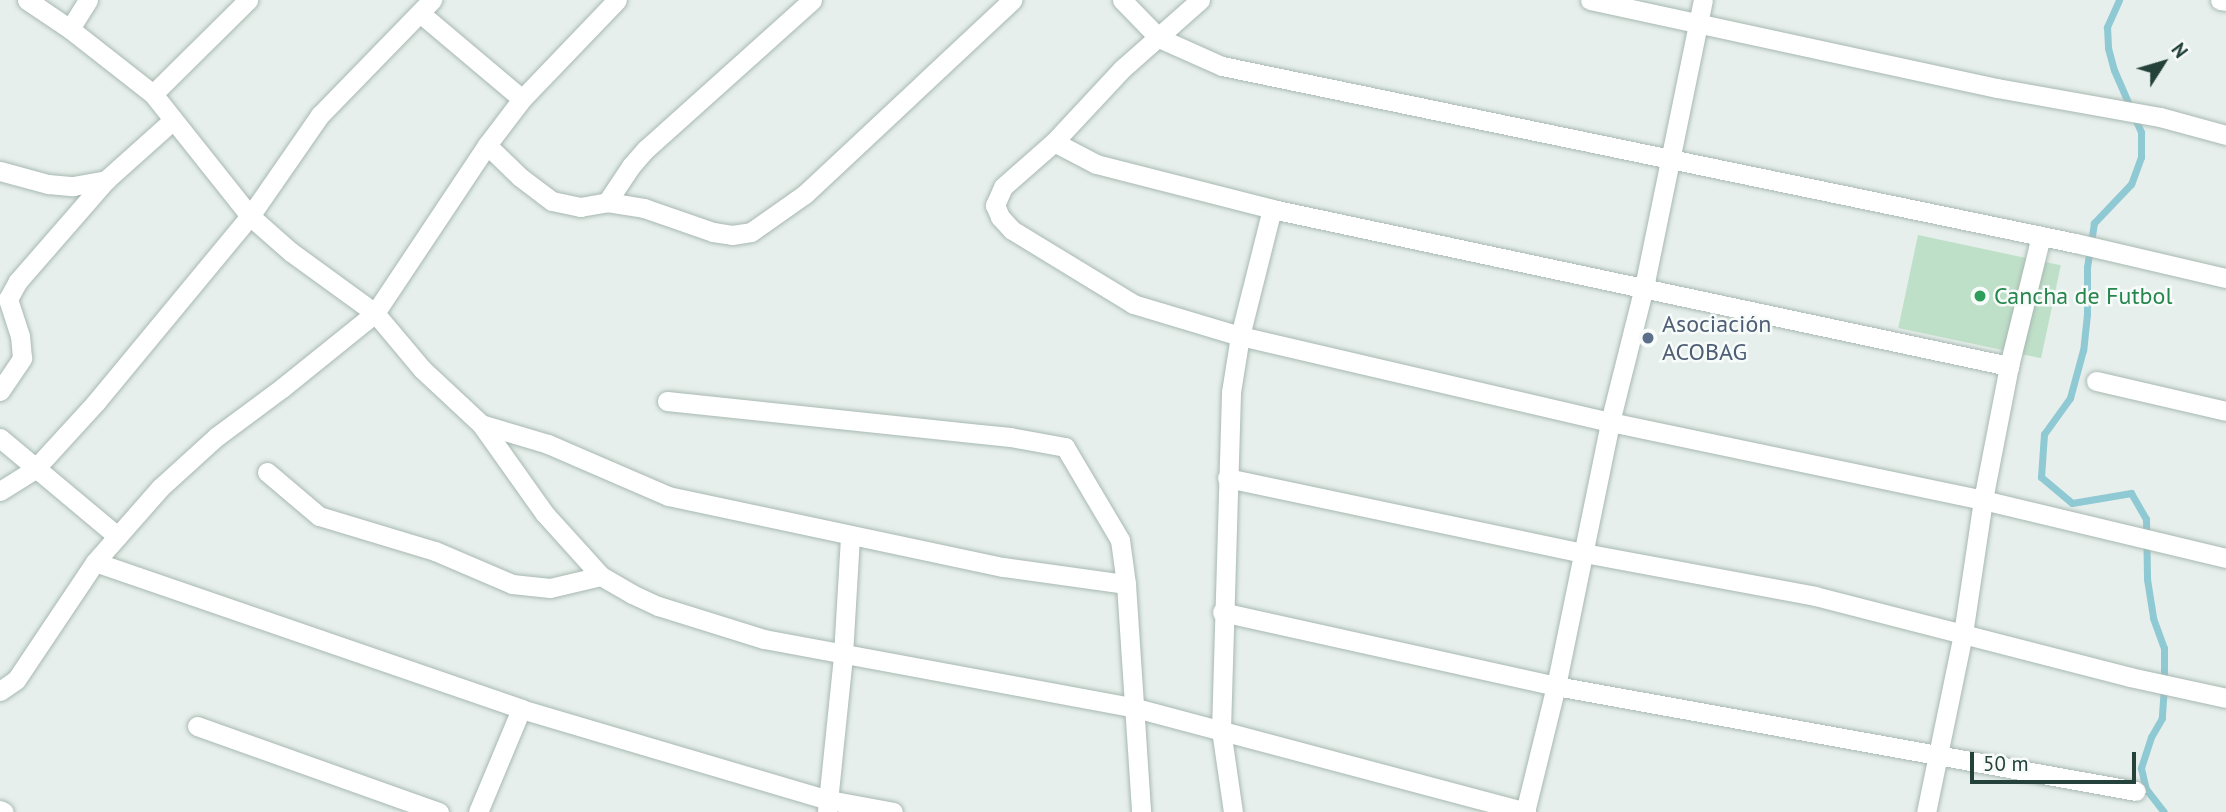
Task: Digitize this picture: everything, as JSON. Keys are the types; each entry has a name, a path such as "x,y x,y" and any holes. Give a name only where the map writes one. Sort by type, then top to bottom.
{"street":[{"path":"27,0 70,29 153,93 250,216 291,252 375,313 422,369 481,424 545,514 601,576 658,606 764,639 1132,707 1525,812 1556,686 1610,422 1644,288 1703,0"},
{"path":"70,29 88,0"},
{"path":"153,93 248,0"},
{"path":"0,691 16,680 95,562 161,487 216,436 282,388 375,313 487,145 522,99 618,0"},
{"path":"607,202 646,149 812,0"},
{"path":"487,145 520,177 552,201 580,207 607,202 663,213 713,232 751,232 805,194 1012,0"},
{"path":"1122,0 1159,38 1222,66 2114,251 2226,278"},
{"path":"1200,0 1122,69 1054,142 1003,187 995,205 1000,217 1012,230 1133,304 1240,336 1610,422 1983,500 2226,558"},
{"path":"1590,0 1997,88 2160,117 2226,135"},
{"path":"2220,0 2226,1"},
{"path":"0,491 34,470 96,402 250,216 320,115 426,6 522,99"},
{"path":"0,391 22,358 20,336 4,297 106,180 173,120"},
{"path":"1054,142 1096,164 1272,209 2009,366"},
{"path":"0,171 48,184 74,186 106,180"},
{"path":"1233,812 1221,730 1231,392 1240,336 1272,209"},
{"path":"1926,812 1963,634 1983,500 2009,366 2041,236"},
{"path":"2096,381 2226,411"},
{"path":"667,401 997,435 1065,447 1120,540 1126,584 1141,812"},
{"path":"481,424 548,444 668,496 1003,566 1126,584"},
{"path":"0,438 34,470 117,536"},
{"path":"267,472 319,516 435,551 512,584 550,588 601,576"},
{"path":"1227,478 1584,553 1815,596 2130,677 2226,698"},
{"path":"828,806 843,655 850,536"},
{"path":"95,562 521,709 828,806 893,812"},
{"path":"1223,612 1556,686 2136,791"},
{"path":"478,812 521,709"},
{"path":"197,726 439,812"}],"green space":[{"name":"Cancha de Futbol","path":"1918,235 2061,265 2041,358 1898,328"}],"waterway":[{"path":"2119,0 2107,27 2108,48 2114,70 2141,132 2141,157 2131,184 2094,223 2087,267 2087,314 2083,350 2070,398 2044,434 2041,477 2072,503 2131,493 2146,519 2147,579 2153,618 2164,648 2164,686 2162,718 2151,737 2141,768 2146,789 2164,812"}],"place":[{"name":"Cancha de Futbol","path":"1980,296"},
{"name":"Asociación ACOBAG","path":"1648,338"}]}
